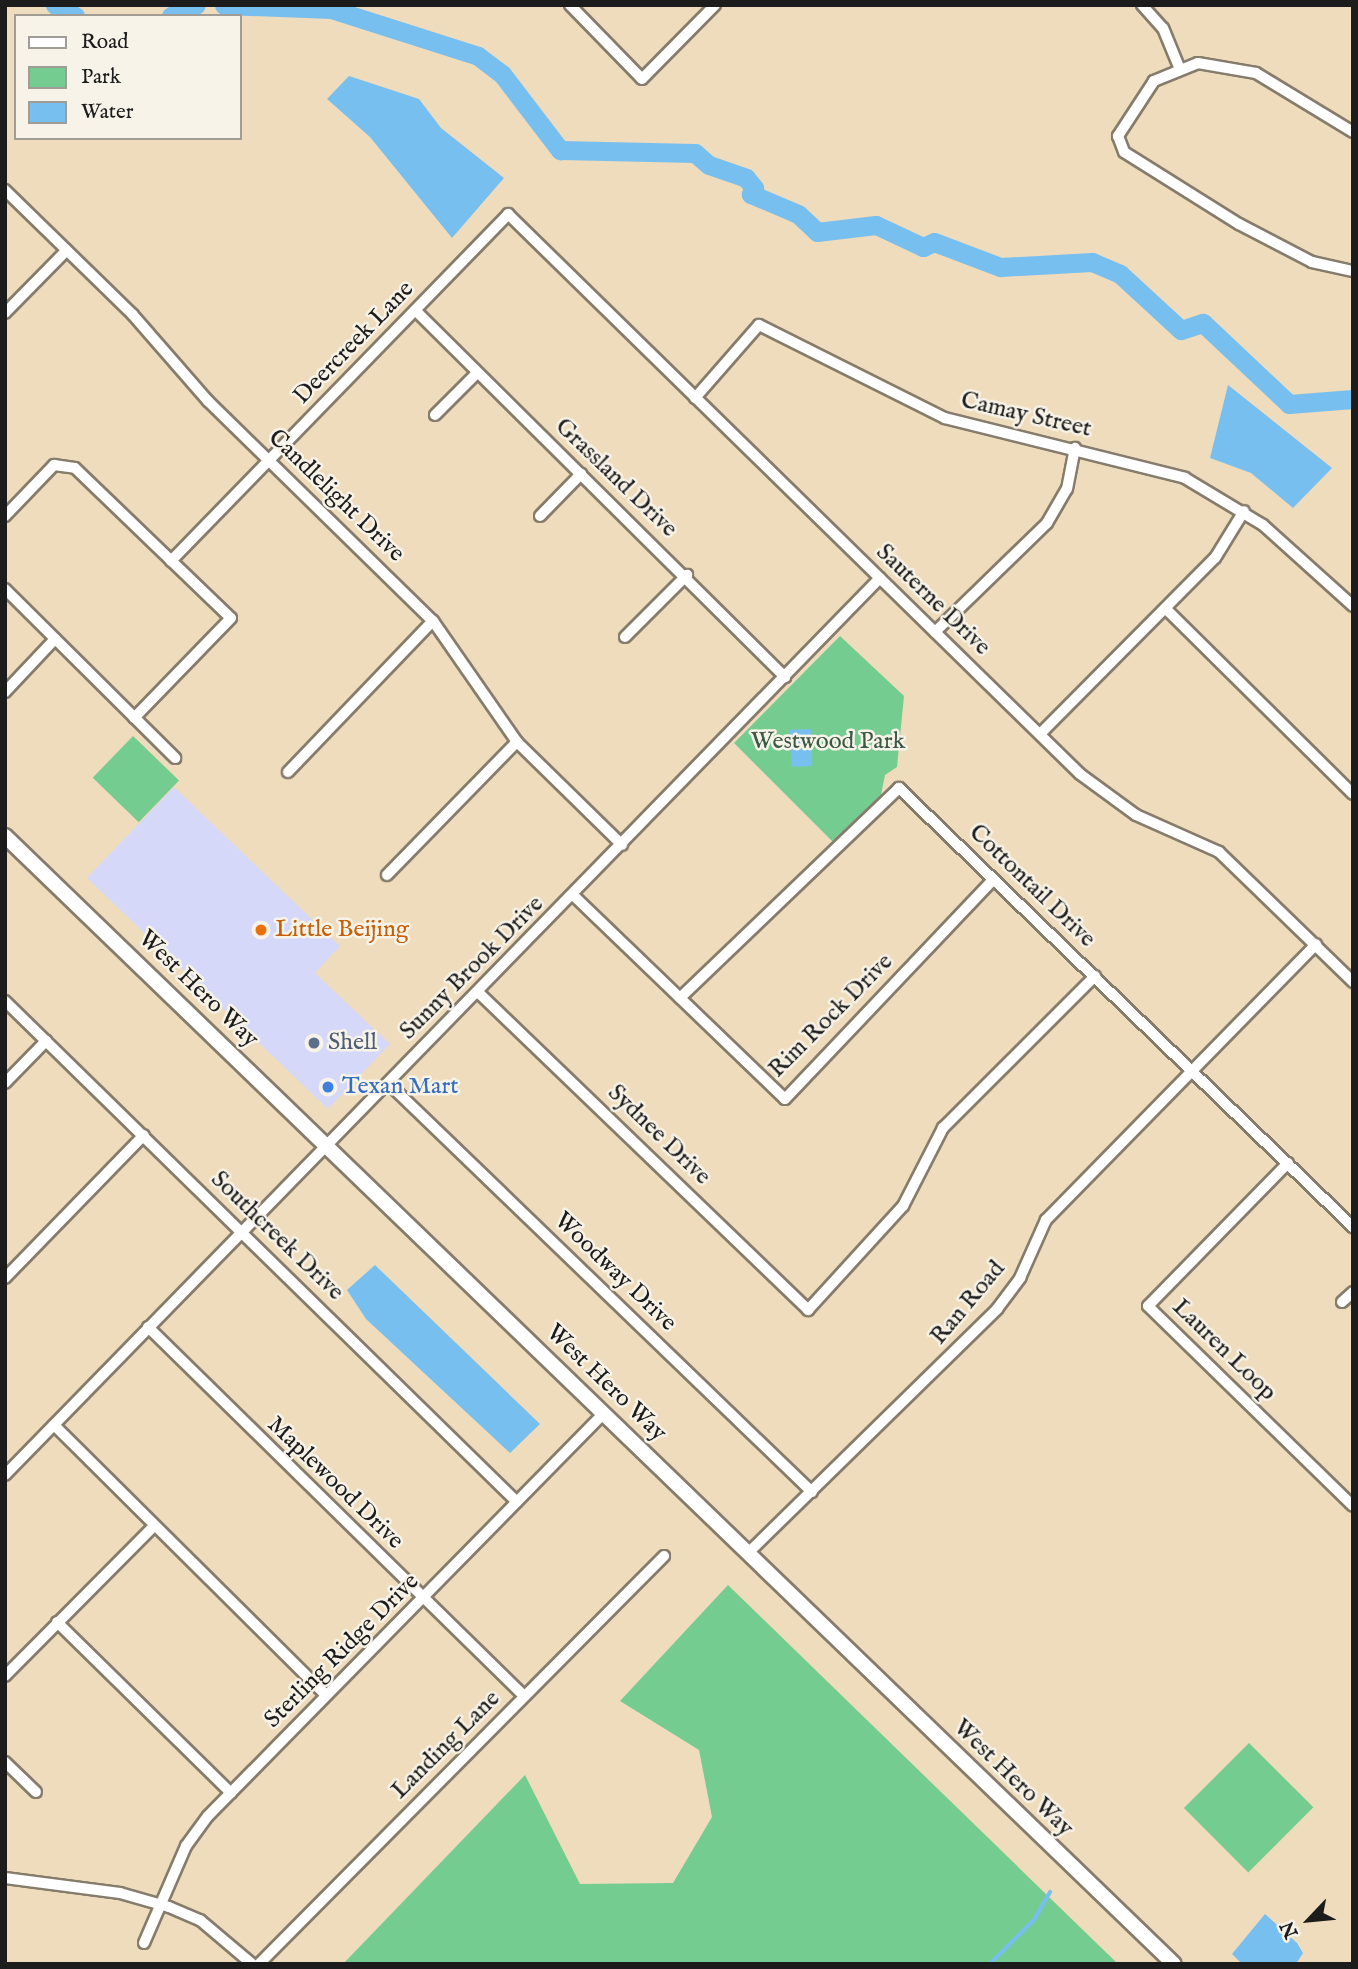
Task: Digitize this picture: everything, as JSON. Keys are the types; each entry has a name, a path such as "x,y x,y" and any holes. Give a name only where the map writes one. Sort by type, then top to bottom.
{"main road":[{"name":"West Hero Way","path":"5,836 1174,1964"}],"street":[{"path":"570,5 642,79 715,5"},
{"path":"1142,5 1163,28 1179,67"},
{"path":"1353,132 1236,65 1179,67 1144,94 1122,126 1120,145 1283,250 1353,271"},
{"name":"Candlelight Drive","path":"5,190 67,250 269,461 433,621 517,742 622,845"},
{"name":"Deercreek Lane","path":"171,561 508,214"},
{"name":"Sauterne Drive","path":"508,214 1041,734 1136,815 1219,852 1353,982"},
{"path":"5,313 67,250"},
{"name":"Grassland Drive","path":"416,311 687,575 785,677"},
{"name":"Camay Street","path":"695,398 759,326 945,418 1075,448 1185,478 1244,511 1353,606"},
{"path":"435,415 477,373"},
{"path":"935,632 1052,516 1067,489 1075,448"},
{"path":"5,516 54,465 75,468 231,618 134,718"},
{"path":"540,516 581,474"},
{"path":"1041,734 1215,558 1244,511"},
{"path":"625,637 687,575"},
{"name":"Sunny Brook Drive","path":"5,1475 242,1231 479,993 880,578"},
{"path":"5,589 175,758"},
{"path":"1166,609 1353,794"},
{"path":"288,772 433,621"},
{"path":"5,692 55,639"},
{"path":"387,875 517,742"},
{"name":"Cottontail Drive","path":"680,998 899,788 1353,1227"},
{"name":"Rim Rock Drive","path":"573,895 785,1099 994,878"},
{"name":"Ran Road","path":"748,1553 997,1309 1020,1278 1046,1220 1316,944"},
{"name":"Sydnee Drive","path":"479,993 808,1310 903,1206 943,1128 1095,976"},
{"name":"Southcreek Drive","path":"5,1001 517,1502"},
{"path":"5,1083 46,1041"},
{"name":"Woodway Drive","path":"388,1083 812,1492"},
{"path":"5,1278 144,1135"},
{"name":"Lauren Loop","path":"1288,1163 1148,1306 1353,1506"},
{"path":"1342,1302 1353,1292"},
{"name":"Maplewood Drive","path":"148,1327 524,1696"},
{"name":"Sterling Ridge Drive","path":"144,1943 186,1846 231,1793 604,1413"},
{"path":"54,1425 153,1527 326,1696"},
{"path":"5,1676 153,1527"},
{"name":"Landing Lane","path":"259,1964 664,1556"},
{"path":"57,1622 231,1793"},
{"path":"5,1762 36,1792"},
{"path":"5,1878 162,1905 200,1920 252,1964"}],"shaded area":[{"path":"174,787 340,946 315,973 390,1044 328,1109 87,878"}],"green space":[{"name":"Westwood Park","path":"840,636 904,696 897,767 885,775 881,795 835,844 734,743"},
{"path":"133,736 179,780 139,822 93,778"},
{"path":"728,1585 1118,1964 343,1964 525,1775 580,1884 673,1883 712,1817 699,1750 620,1701"},
{"path":"1249,1743 1313,1807 1248,1872 1184,1808"}],"water":[{"path":"349,76 419,99 441,128 504,178 452,238 370,137 327,99"},
{"path":"1228,385 1332,468 1293,508 1251,473 1210,458"},
{"path":"811,729 812,766 791,767 790,730"},
{"path":"375,1265 540,1424 510,1453 366,1319 347,1290"},
{"path":"1265,1914 1297,1943 1303,1953 1296,1964 1242,1964 1232,1954"}],"waterway":[{"path":"55,5 71,14"},
{"path":"176,14 196,5"},
{"path":"224,5 331,9 478,56 502,74 560,150 695,153 709,165 746,178 754,188 751,194 798,214 817,232 876,225 923,247 934,242 1000,267 1092,262 1120,274 1181,330 1203,323 1289,404 1353,399"},
{"path":"990,1964 1034,1920 1050,1892"}],"place":[{"name":"Little Beijing","path":"261,930"},
{"name":"Shell","path":"314,1043"},
{"name":"Texan Mart","path":"328,1087"}]}
